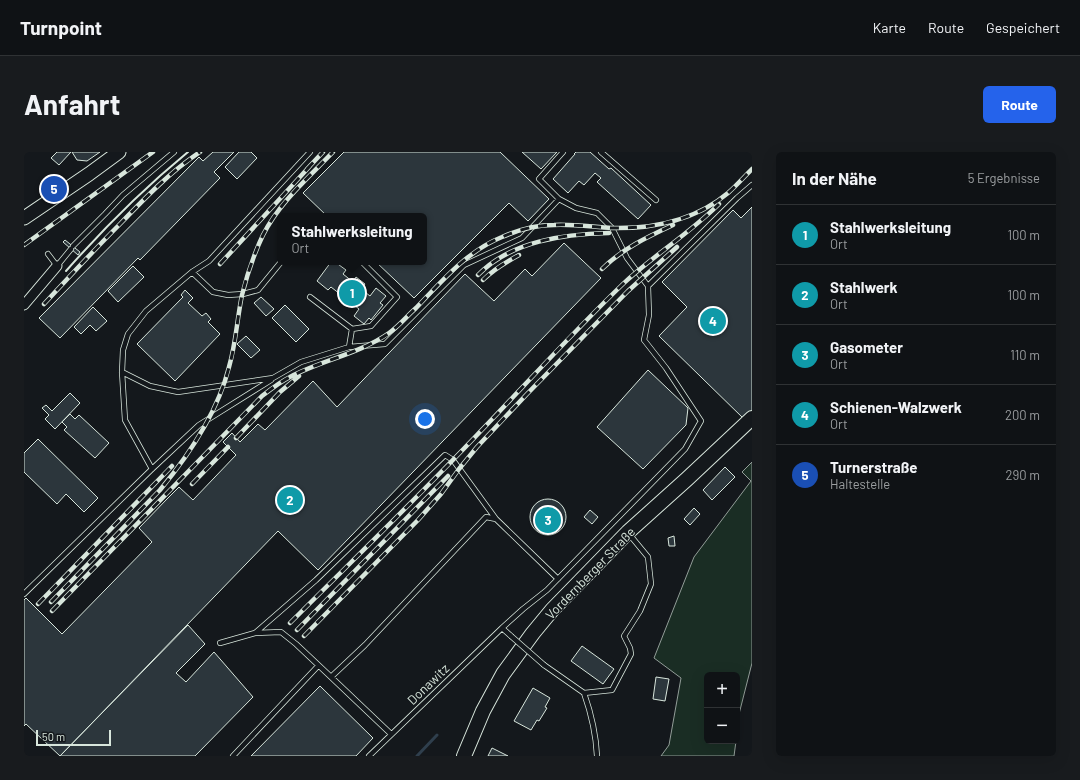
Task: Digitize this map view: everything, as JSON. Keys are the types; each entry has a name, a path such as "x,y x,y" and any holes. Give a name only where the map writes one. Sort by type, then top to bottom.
{"main road":[{"path":"24,217 89,174 119,152"},
{"name":"Vordernberger Straße","path":"464,756 483,711 503,674 552,610 628,532 752,418"}],"street":[{"path":"24,305 57,266"}],"lane":[{"path":"48,254 57,266 72,247 123,195 174,152"},
{"path":"152,469 125,420 122,372 123,350 128,334 146,311 192,272 209,261 310,152"},
{"path":"563,152 539,179 559,199 576,208 597,213 612,228 626,258 648,286 752,185"},
{"path":"601,152 656,200"},
{"path":"24,594 199,425 301,362 349,346 385,344 464,265 522,238 559,199"},
{"path":"192,272 213,292 228,295 243,294 258,290 279,265"},
{"path":"310,296 352,329 371,326 397,297 365,265"},
{"name":"Donawitz","path":"369,756 502,628 547,590 685,449 701,422 666,368 644,340 649,315 648,286"},
{"path":"349,346 352,329"},
{"path":"122,372 150,386 178,392 273,378"},
{"path":"255,633 316,580 445,455 452,460 496,519 558,579"},
{"path":"331,677 365,645 486,517 496,519"},
{"path":"584,693 612,690 631,654 630,648 624,636 640,611 651,584 648,557 628,532"},
{"path":"502,628 544,665 584,693 591,713 597,747 597,756"},
{"path":"220,643 255,633 282,632 391,734"},
{"path":"233,756 318,666"}],"green space":[{"path":"752,462 752,663 740,710 740,672 704,672 704,744 736,744 734,756 661,756 669,745 681,678 654,658 694,557 751,481 742,472"}],"building":[{"path":"57,152 71,152 59,165 51,158"},
{"path":"72,152 100,152 87,161 77,160"},
{"path":"213,152 234,152 214,172 220,178 140,260 138,258 60,338 39,318 199,157 203,161"},
{"path":"239,152 251,152 257,158 237,179 225,167"},
{"path":"344,152 500,152 549,199 528,221 509,203 414,298 379,265 427,265 427,213 324,213 303,193"},
{"path":"522,152 557,152 541,169"},
{"path":"576,152 590,152 609,169 611,168 651,205 638,219 597,182 601,178 595,173 584,185 579,181 568,193 553,179"},
{"path":"752,207 752,411 744,419 659,336 687,307 662,282 733,210 741,218"},
{"path":"65,240 80,252 78,255 63,242"},
{"path":"564,243 601,278 318,570 278,531 60,756 26,724 24,726 24,600 26,598 62,634 152,542 139,528 167,499 179,487 193,500 236,455 223,442 232,433 240,442 258,424 265,430 313,381 337,407 465,274 494,301 525,269 532,276"},
{"path":"329,265 339,265 346,270 343,274 353,282 356,277 365,284 361,289 370,296 376,288 386,296 380,303 383,305 371,320 369,318 364,324 354,316 359,309 331,287 328,290 317,281"},
{"path":"133,266 144,277 118,302 108,291"},
{"path":"185,290 193,298 188,303 202,316 206,313 211,319 208,322 220,334 175,381 137,344 183,297 181,295"},
{"path":"261,297 274,309 266,316 254,303"},
{"path":"285,305 309,329 296,342 272,318"},
{"path":"93,307 107,321 96,331 90,325 81,334 74,327"},
{"path":"246,336 260,350 251,358 237,344"},
{"path":"648,370 688,408 686,425 643,469 597,427"},
{"path":"70,393 80,403 55,429 45,419 49,415 42,408 46,405 52,411"},
{"path":"70,414 75,419 79,415 109,443 95,458 64,430 67,427 62,422"},
{"path":"38,439 98,498 84,512 66,494 57,504 24,472 24,453"},
{"path":"725,467 735,477 712,500 703,490"},
{"path":"548,499 561,504 566,517 561,530 548,535 535,530 530,517 535,504"},
{"path":"694,508 700,514 690,525 684,519"},
{"path":"590,510 598,517 592,524 584,517"},
{"path":"674,536 675,546 669,546 668,538"},
{"path":"188,625 205,644 176,673 186,682 214,652 253,697 195,756 60,756"},
{"path":"582,646 614,669 603,684 571,661"},
{"path":"656,677 669,679 665,701 653,699"},
{"path":"320,686 373,738 356,756 251,756"},
{"path":"533,688 550,698 545,707 547,708 531,730 514,721"},
{"path":"492,748 508,756 488,756"}],"waterway":[{"path":"417,756 437,735"}],"railway":[{"path":"24,245 153,152"},
{"path":"44,304 148,195 178,168 200,152"},
{"path":"307,169 323,152"},
{"path":"51,602 160,490 192,447 210,416 224,383 233,349 244,287 248,272 263,235 277,212 304,181 333,152"},
{"path":"220,264 310,166"},
{"path":"52,611 262,396 279,383 302,371 353,352 389,333 455,268 477,250 508,234 527,228 547,225 627,228 643,227 673,221 702,210 716,202 728,193 752,169"},
{"path":"290,623 431,483 568,339 624,283 696,225 719,204"},
{"path":"602,269 626,249 673,225"},
{"path":"478,275 491,263 522,247 574,235 609,233"},
{"path":"304,636 418,520 441,494 477,447 527,394 628,291 677,247"},
{"path":"483,280 500,266 519,255"},
{"path":"236,438 280,392 299,376"},
{"path":"192,484 228,447"},
{"path":"38,604 172,466"},
{"path":"297,630 448,476"}],"wall":[{"path":"66,271 125,209 188,152"}],"place":[{"name":"Turnerstraße","path":"54,189"},
{"name":"Stahlwerksleitung","path":"352,293"},
{"name":"Schienen-Walzwerk","path":"713,321"},
{"name":"Stahlwerk","path":"290,500"},
{"name":"Gasometer","path":"548,520"}]}
